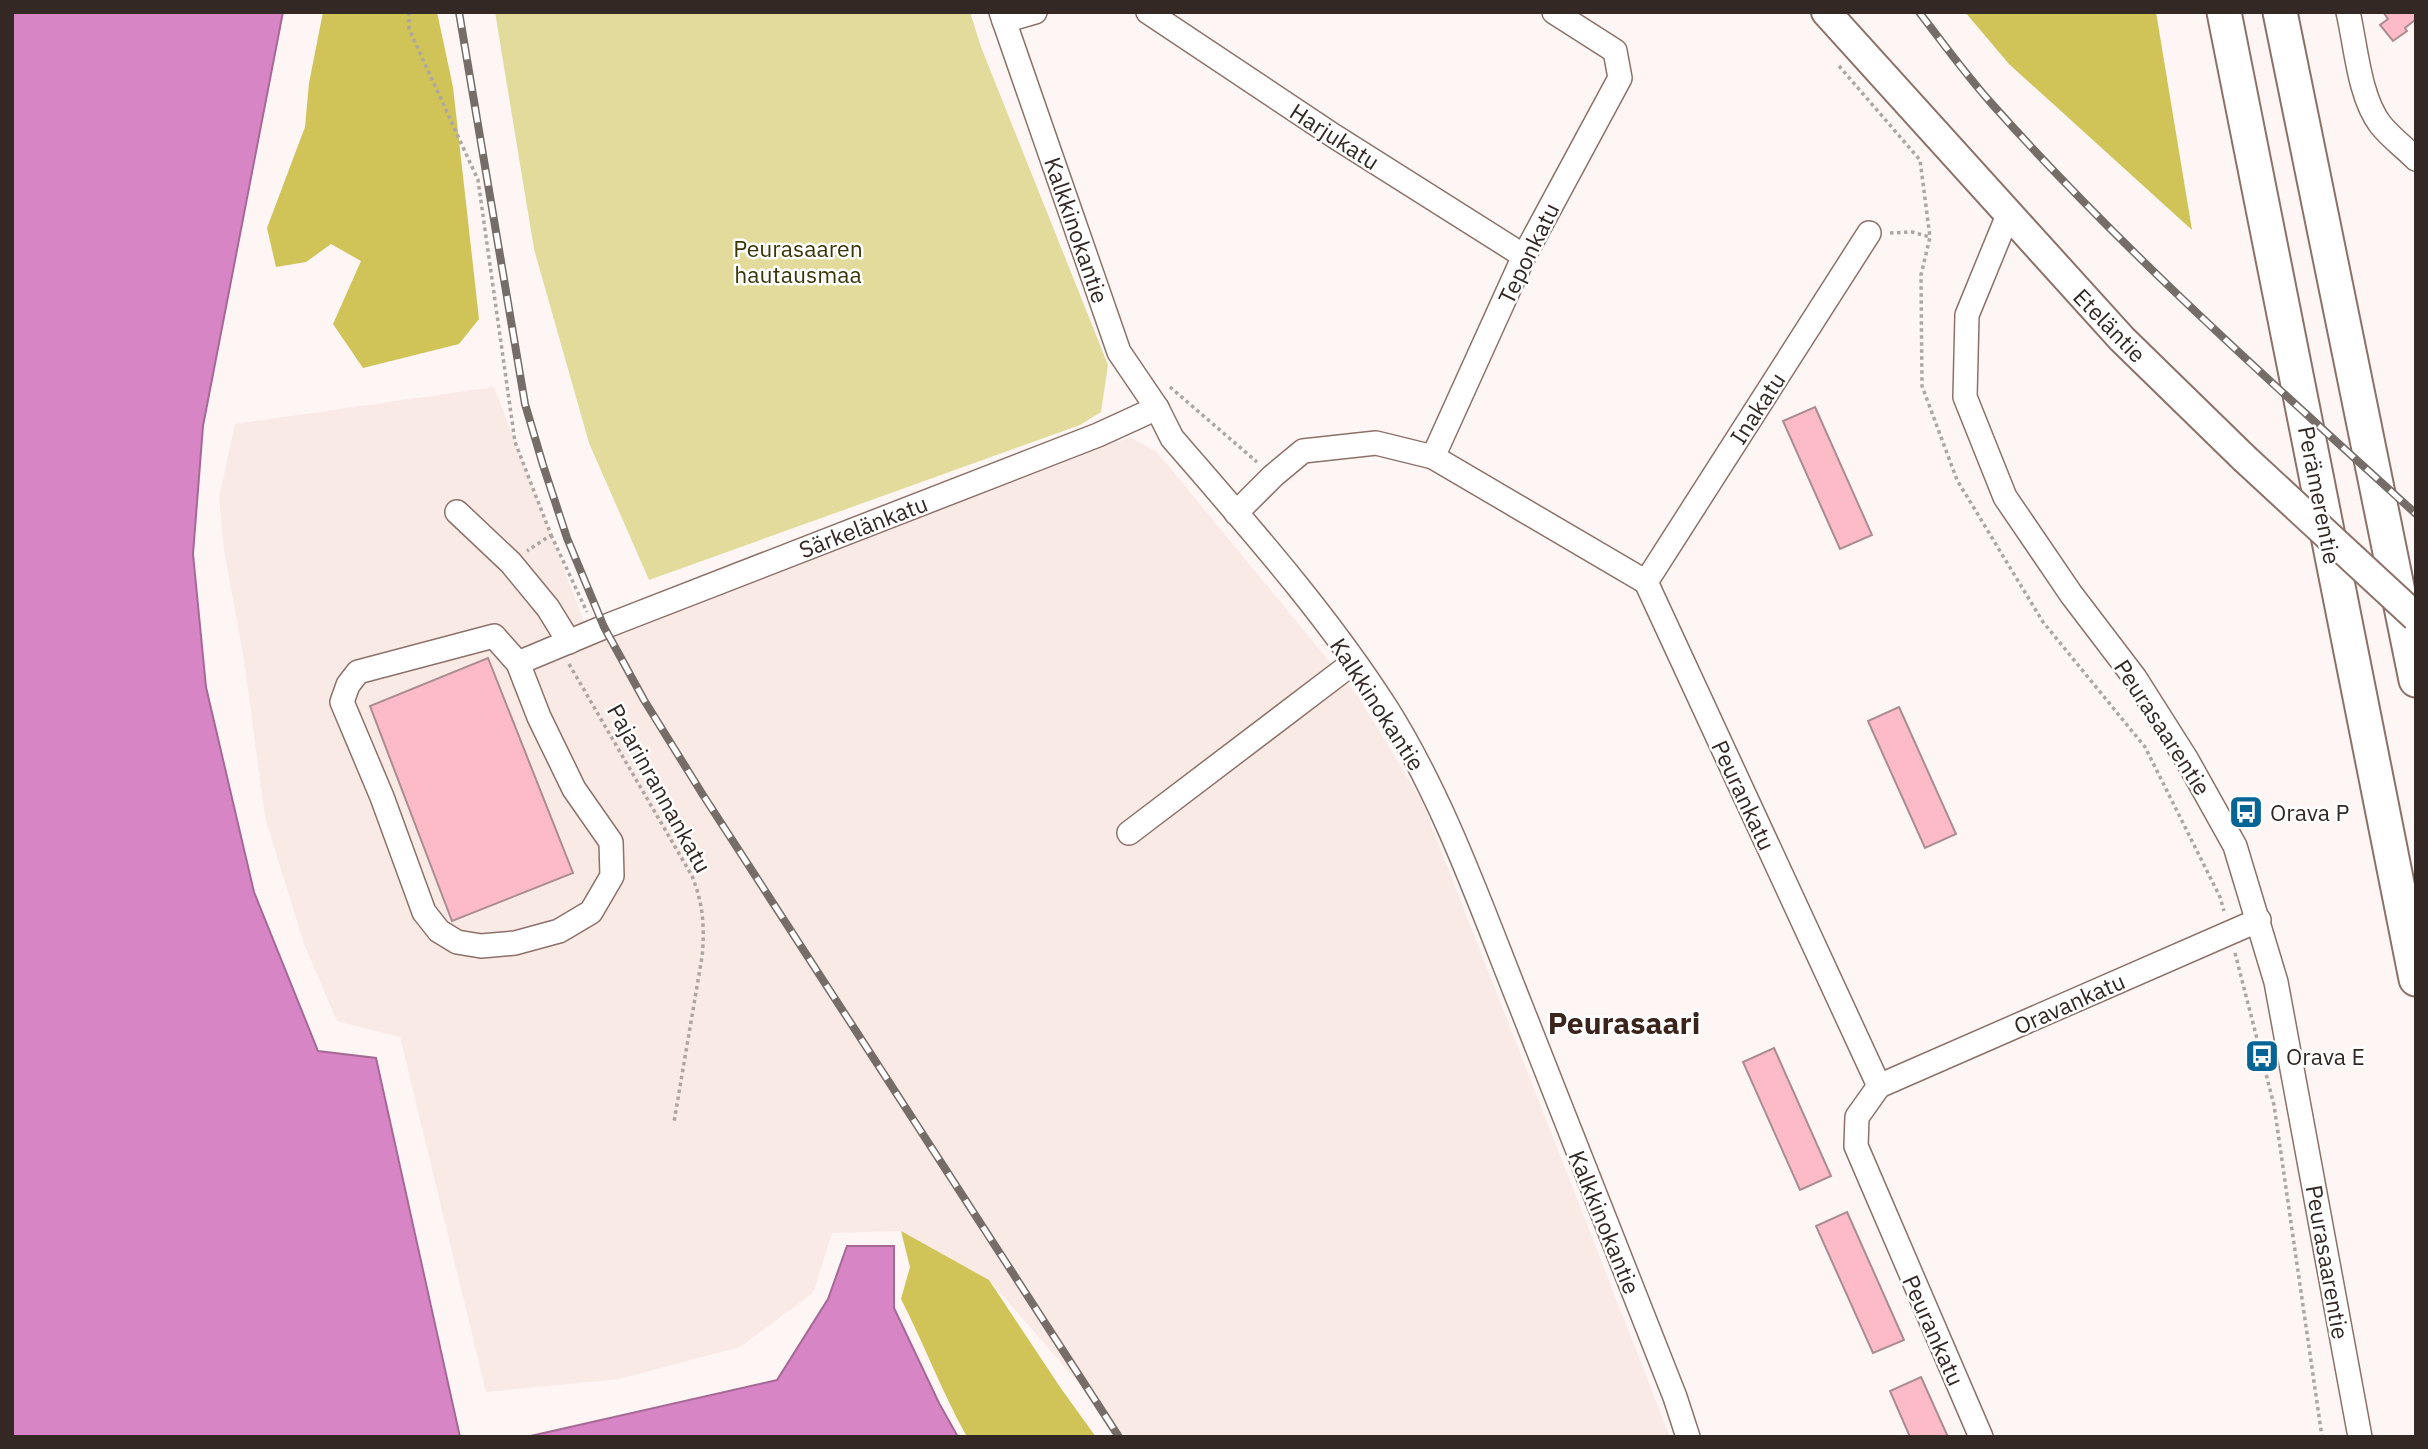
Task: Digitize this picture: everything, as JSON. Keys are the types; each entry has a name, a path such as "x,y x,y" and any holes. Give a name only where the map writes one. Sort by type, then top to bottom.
{"highway":[{"name":"Perämerentie","path":"2224,12 2416,979"},
{"path":"2280,12 2416,680"}],"main road":[{"name":"Eteläntie","path":"1826,12 2122,340 2244,458 2416,617"}],"street":[{"path":"1003,16 1035,12"},
{"name":"Harjukatu","path":"1148,12 1334,136 1524,256"},
{"name":"Teponkatu","path":"1433,457 1524,256 1620,78 1615,51 1554,12"},
{"path":"2348,12 2366,97 2372,111 2390,135 2416,159"},
{"name":"Kalkkinokantie","path":"1003,16 1119,352 1157,408 1172,438 1318,612 1354,662 1387,710 1429,784 1460,854 1675,1397 1688,1437"},
{"name":"Peurasaarentie","path":"2008,215 1968,315 1965,397 2005,496 2071,594 2135,678 2187,760 2235,846 2276,982 2360,1437"},
{"name":"Inakatu","path":"1646,582 1869,233"},
{"name":"Särkelänkatu","path":"518,663 1098,435 1157,408"},
{"path":"1236,513 1303,451 1376,443 1433,457 1646,582"},
{"path":"457,512 511,563 548,608 564,644"},
{"name":"Peurankatu","path":"1646,582 1879,1086 1857,1117 1856,1146 1981,1437"},
{"path":"494,636 518,663 539,717 574,789 611,842 612,876 591,912 559,932 515,943 481,946 457,942 439,931 424,912 382,797 342,702 348,685 358,673 494,636"},
{"path":"1129,833 1354,662"},
{"name":"Oravankatu","path":"1879,1086 2259,919"}],"path":[{"path":"409,12 409,29 478,180 515,442 551,535 597,630"},
{"path":"1835,60 1920,160 1930,237 1921,275 1922,386 1957,481 2043,622 2145,747 2220,897 2274,1105 2322,1437"},
{"path":"1869,233 1913,232 1930,237"},
{"path":"1164,381 1273,476"},
{"path":"511,563 551,535"},
{"name":"Pajarinrannankatu","path":"564,644 692,876 701,904 704,938 702,957 674,1122"}],"shaded area":[{"path":"12,12 283,12 203,426 193,554 206,687 254,892 318,1051 376,1058 460,1437 12,1437"},
{"path":"323,12 437,12 453,87 479,319 459,344 363,368 333,324 361,261 331,244 306,262 276,267 267,228 305,127 309,83"},
{"path":"1965,12 2156,12 2192,230 2009,64"},
{"path":"494,387 593,645 1130,437 1157,452 1357,695 1421,799 1670,1437 1126,1437 989,1280 900,1231 832,1233 813,1293 740,1347 619,1379 486,1392 400,1037 337,1021 304,944 265,817 244,660 224,550 219,498 235,424"},
{"path":"901,1231 989,1280 1096,1437 967,1437 901,1299 910,1267"},
{"path":"847,1246 894,1246 894,1308 958,1437 526,1437 777,1380 828,1299"}],"green space":[{"name":"Peurasaaren hautausmaa","path":"495,12 970,12 981,47 1108,365 1101,412 1080,425 649,580 589,443 534,249"}],"building":[{"path":"2383,12 2416,12 2416,19 2405,28 2407,31 2393,41 2380,25 2388,19"},
{"path":"1815,407 1872,535 1840,549 1783,421"},
{"path":"488,658 573,873 452,921 370,706"},
{"path":"1899,707 1956,834 1925,848 1868,721"},
{"path":"1774,1048 1831,1176 1800,1190 1743,1062"},
{"path":"1847,1212 1904,1340 1873,1353 1816,1226"},
{"path":"1921,1377 1948,1437 1910,1437 1890,1391"}],"railway":[{"path":"459,12 525,404 567,538 604,627 644,700 703,795 1119,1437"},
{"path":"1919,12 1982,93 2093,211 2198,314 2416,514"}],"place":[{"name":"Orava P","path":"2246,812"},
{"name":"Orava E","path":"2262,1056"}],"district":[{"name":"Peurasaari","path":"1624,1022"}]}
